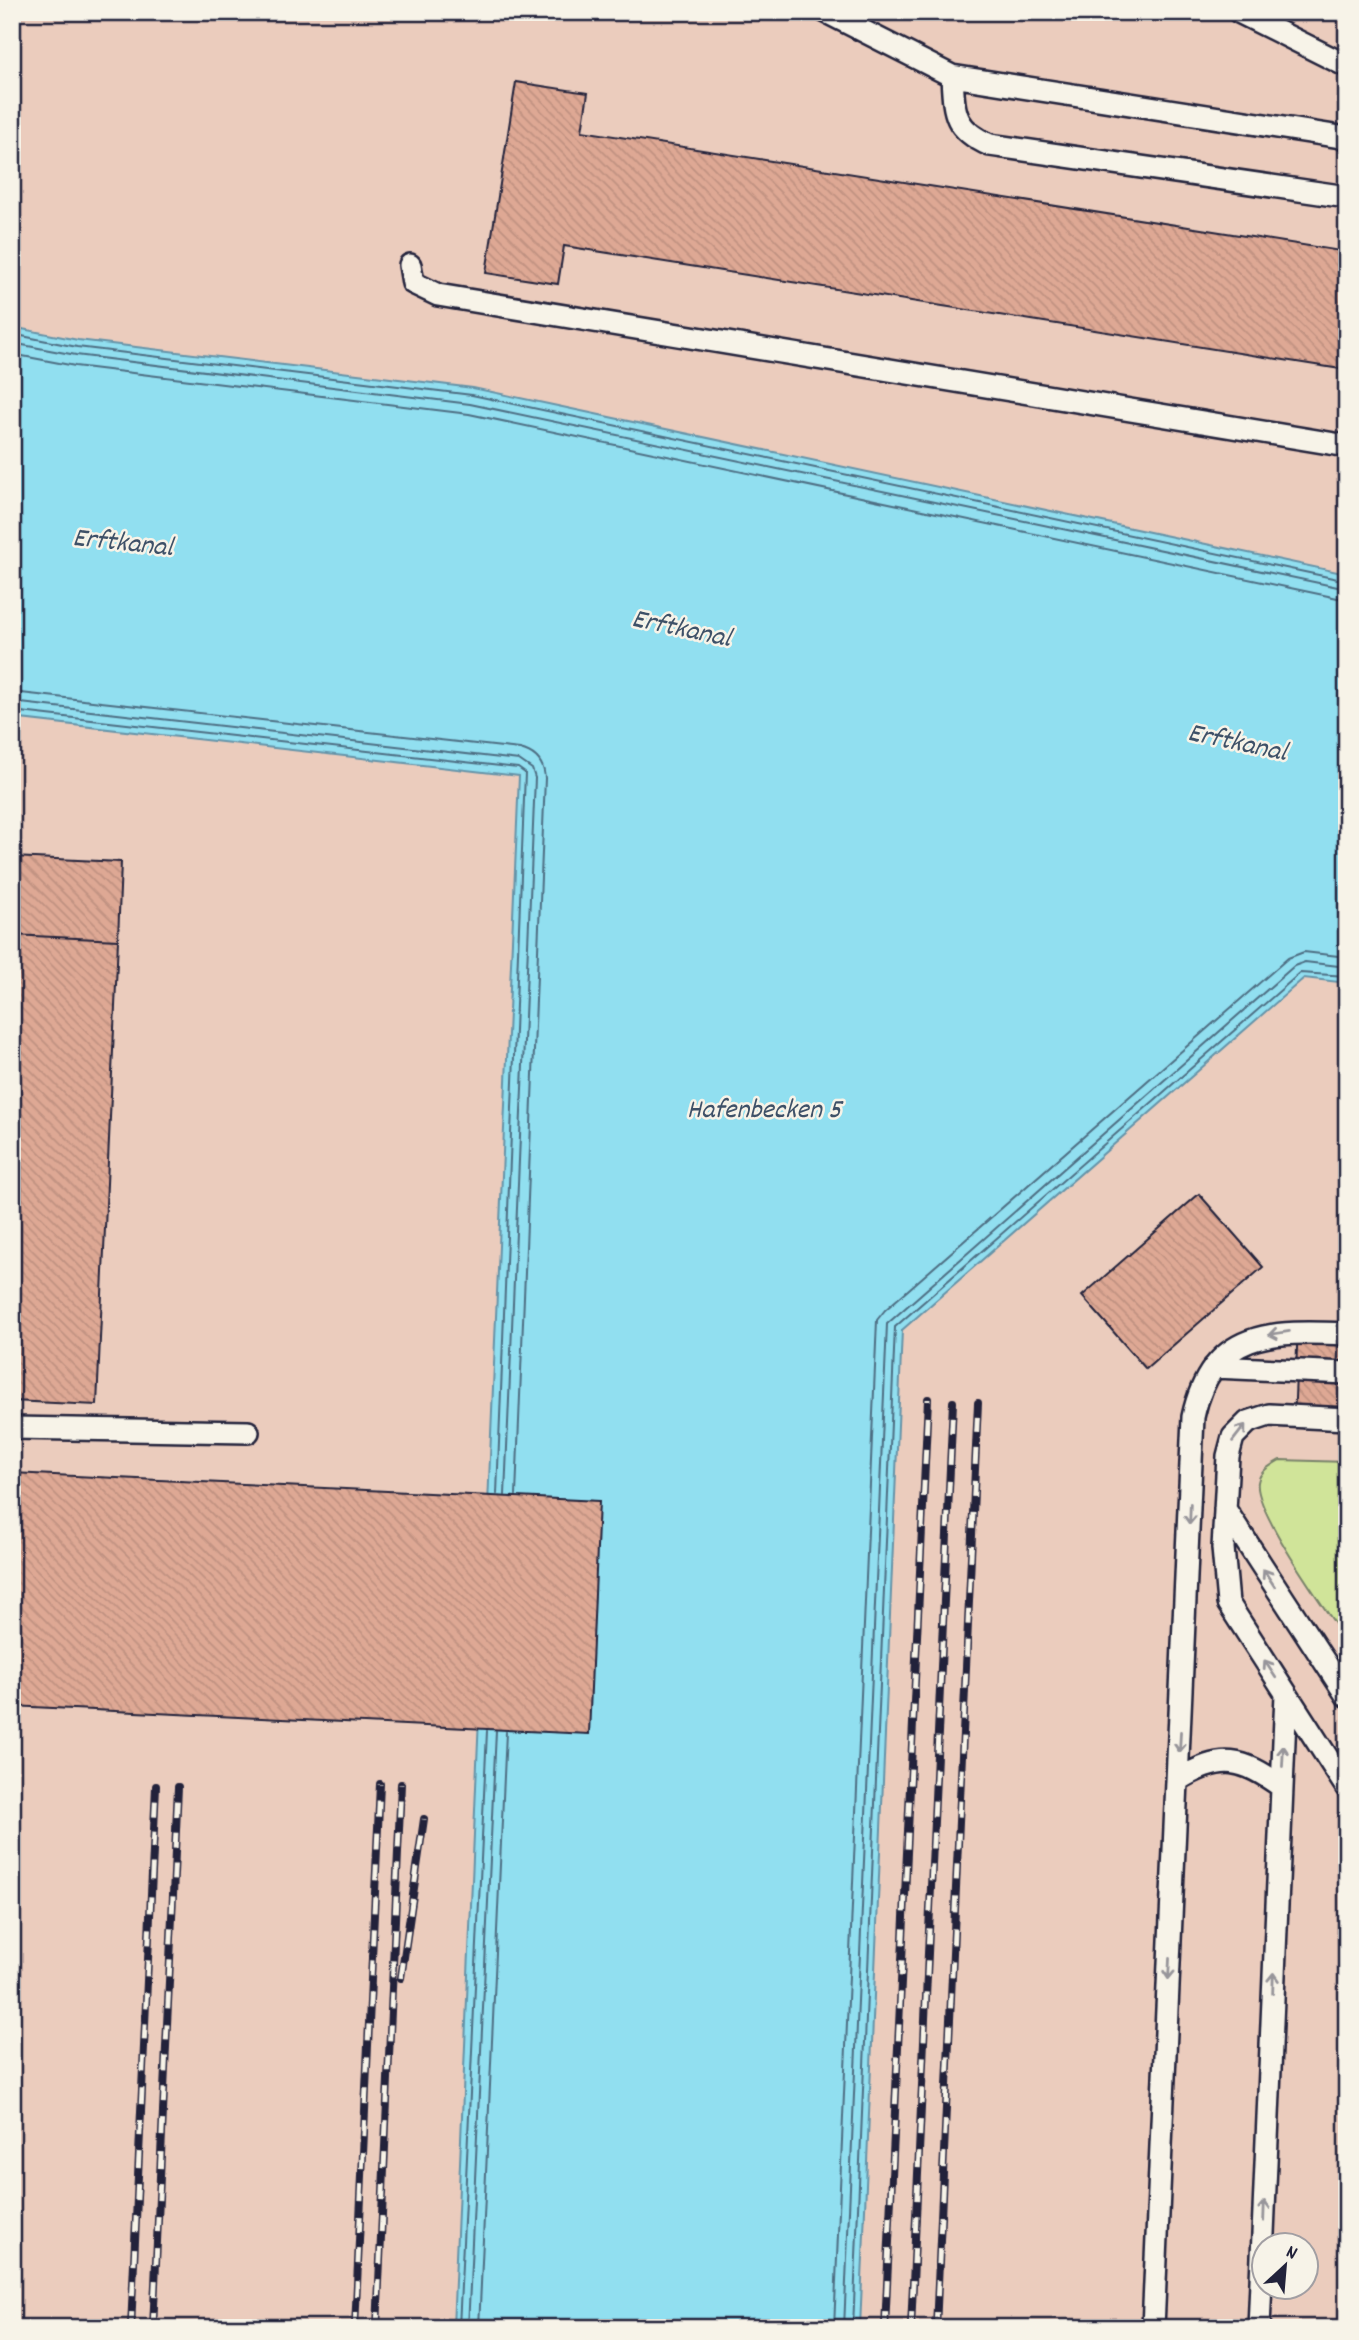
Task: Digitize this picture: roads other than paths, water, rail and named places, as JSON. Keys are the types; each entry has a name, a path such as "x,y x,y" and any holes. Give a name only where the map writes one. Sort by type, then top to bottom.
{"lane":[{"path":"826,12 952,76 1347,138"},
{"path":"1239,12 1347,66"},
{"path":"952,76 954,115 972,137 990,145 1347,197"},
{"path":"410,265 413,283 438,295 1347,446"},
{"path":"1153,2328 1194,1417 1199,1388 1214,1367 1234,1350 1257,1338 1284,1331 1347,1334"},
{"path":"1214,1367 1347,1373"},
{"path":"1347,1419 1269,1415 1248,1422 1233,1437 1225,1509 1224,1576 1228,1603 1347,1788"},
{"path":"12,1428 248,1432"},
{"path":"1225,1509 1347,1696"},
{"path":"1259,2328 1286,1694"},
{"path":"1178,1780 1197,1768 1229,1761 1248,1765 1282,1787"}],"water":[{"path":"12,327 78,340 473,388 1347,574 1347,983 1304,978 902,1330 860,2328 453,2328 519,776 12,718"}],"railway":[{"path":"885,2328 928,1399"},
{"path":"911,2328 953,1402"},
{"path":"936,2328 978,1403"},
{"path":"355,2328 380,1784"},
{"path":"377,2328 401,1784"},
{"path":"131,2328 156,1786"},
{"path":"153,2328 178,1787"},
{"path":"401,1978 424,1819"}],"water label":[{"name":"Erftkanal","path":"123,540"},
{"name":"Erftkanal","path":"682,626"},
{"name":"Erftkanal","path":"1238,740"},
{"name":"Hafenbecken 5","path":"764,1107"}]}
